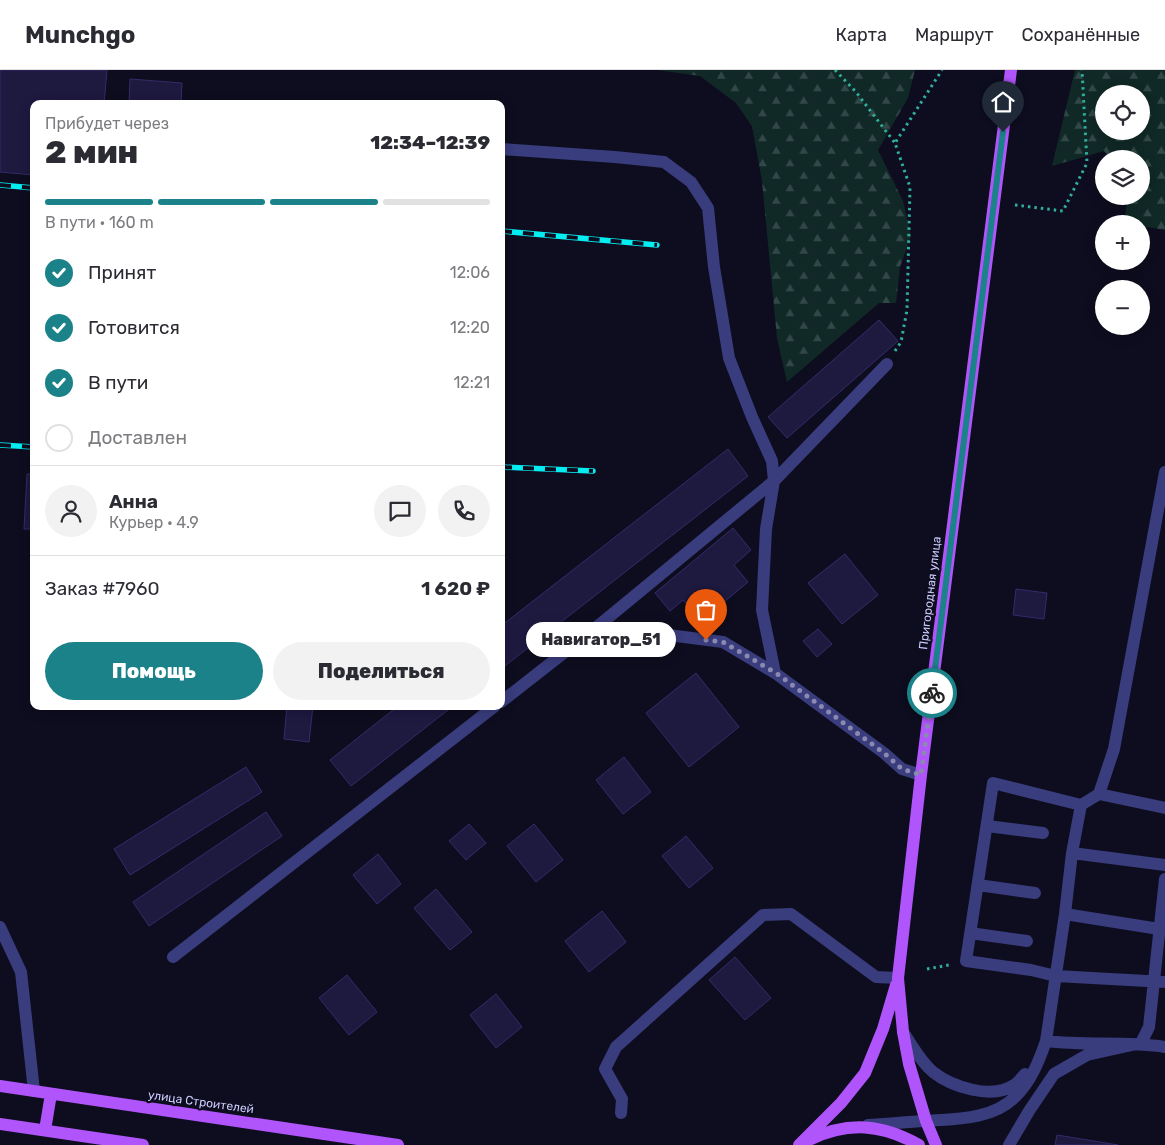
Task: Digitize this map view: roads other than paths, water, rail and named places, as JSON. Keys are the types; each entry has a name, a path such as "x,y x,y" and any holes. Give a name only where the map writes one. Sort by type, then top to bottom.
{"main road":[{"name":"Пригородная улица","path":"936,1145 926,1121 910,1064 903,1032 898,978 921,775 1011,70"},
{"path":"799,1145 841,1103 865,1073 883,1029 898,978"},
{"name":"улица Строителей","path":"0,1086 398,1145"},
{"path":"45,1130 51,1094"},
{"path":"0,1124 143,1145"},
{"path":"799,1145 824,1133 849,1127 873,1128 900,1134 919,1145"}],"lane":[{"path":"505,149 664,162 691,182 708,208 714,267 729,358 772,461 774,481 766,529 762,610 776,673"},
{"path":"505,699 598,626 774,481 887,364"},
{"path":"849,1127 964,1119 998,1110 1015,1098 1030,1079 1040,1060 1046,1041 1072,853 1081,805 1098,794 1114,749 1165,472"},
{"path":"598,626 723,642 776,673 884,753 902,769 921,775"},
{"path":"173,957 490,710"},
{"path":"1081,805 993,783 966,961 1031,970 1056,976 1160,982"},
{"path":"1098,794 1165,808"},
{"path":"987,826 1043,833"},
{"path":"1072,853 1165,865"},
{"path":"1141,1043 1149,1027 1160,982 1159,929 1165,879"},
{"path":"978,885 1034,893"},
{"path":"621,1113 622,1099 605,1069 616,1047 763,915 791,914 876,977 898,978"},
{"path":"1065,914 1159,929"},
{"path":"0,927 21,972 34,1091"},
{"path":"970,933 1027,941"},
{"path":"903,1032 920,1058 934,1072 954,1084 983,1092 998,1091 1013,1086 1032,1068 1046,1041"},
{"path":"1046,1041 1065,1043 1141,1043 1165,1047"},
{"path":"1009,1145 1054,1074 1087,1055 1141,1043"}],"railway":[{"path":"0,185 30,188"},
{"path":"505,231 657,245"},
{"path":"0,445 30,447"},
{"path":"505,467 593,471"}],"place":[{"name":"Навигатор_51","path":"706,640"}]}
